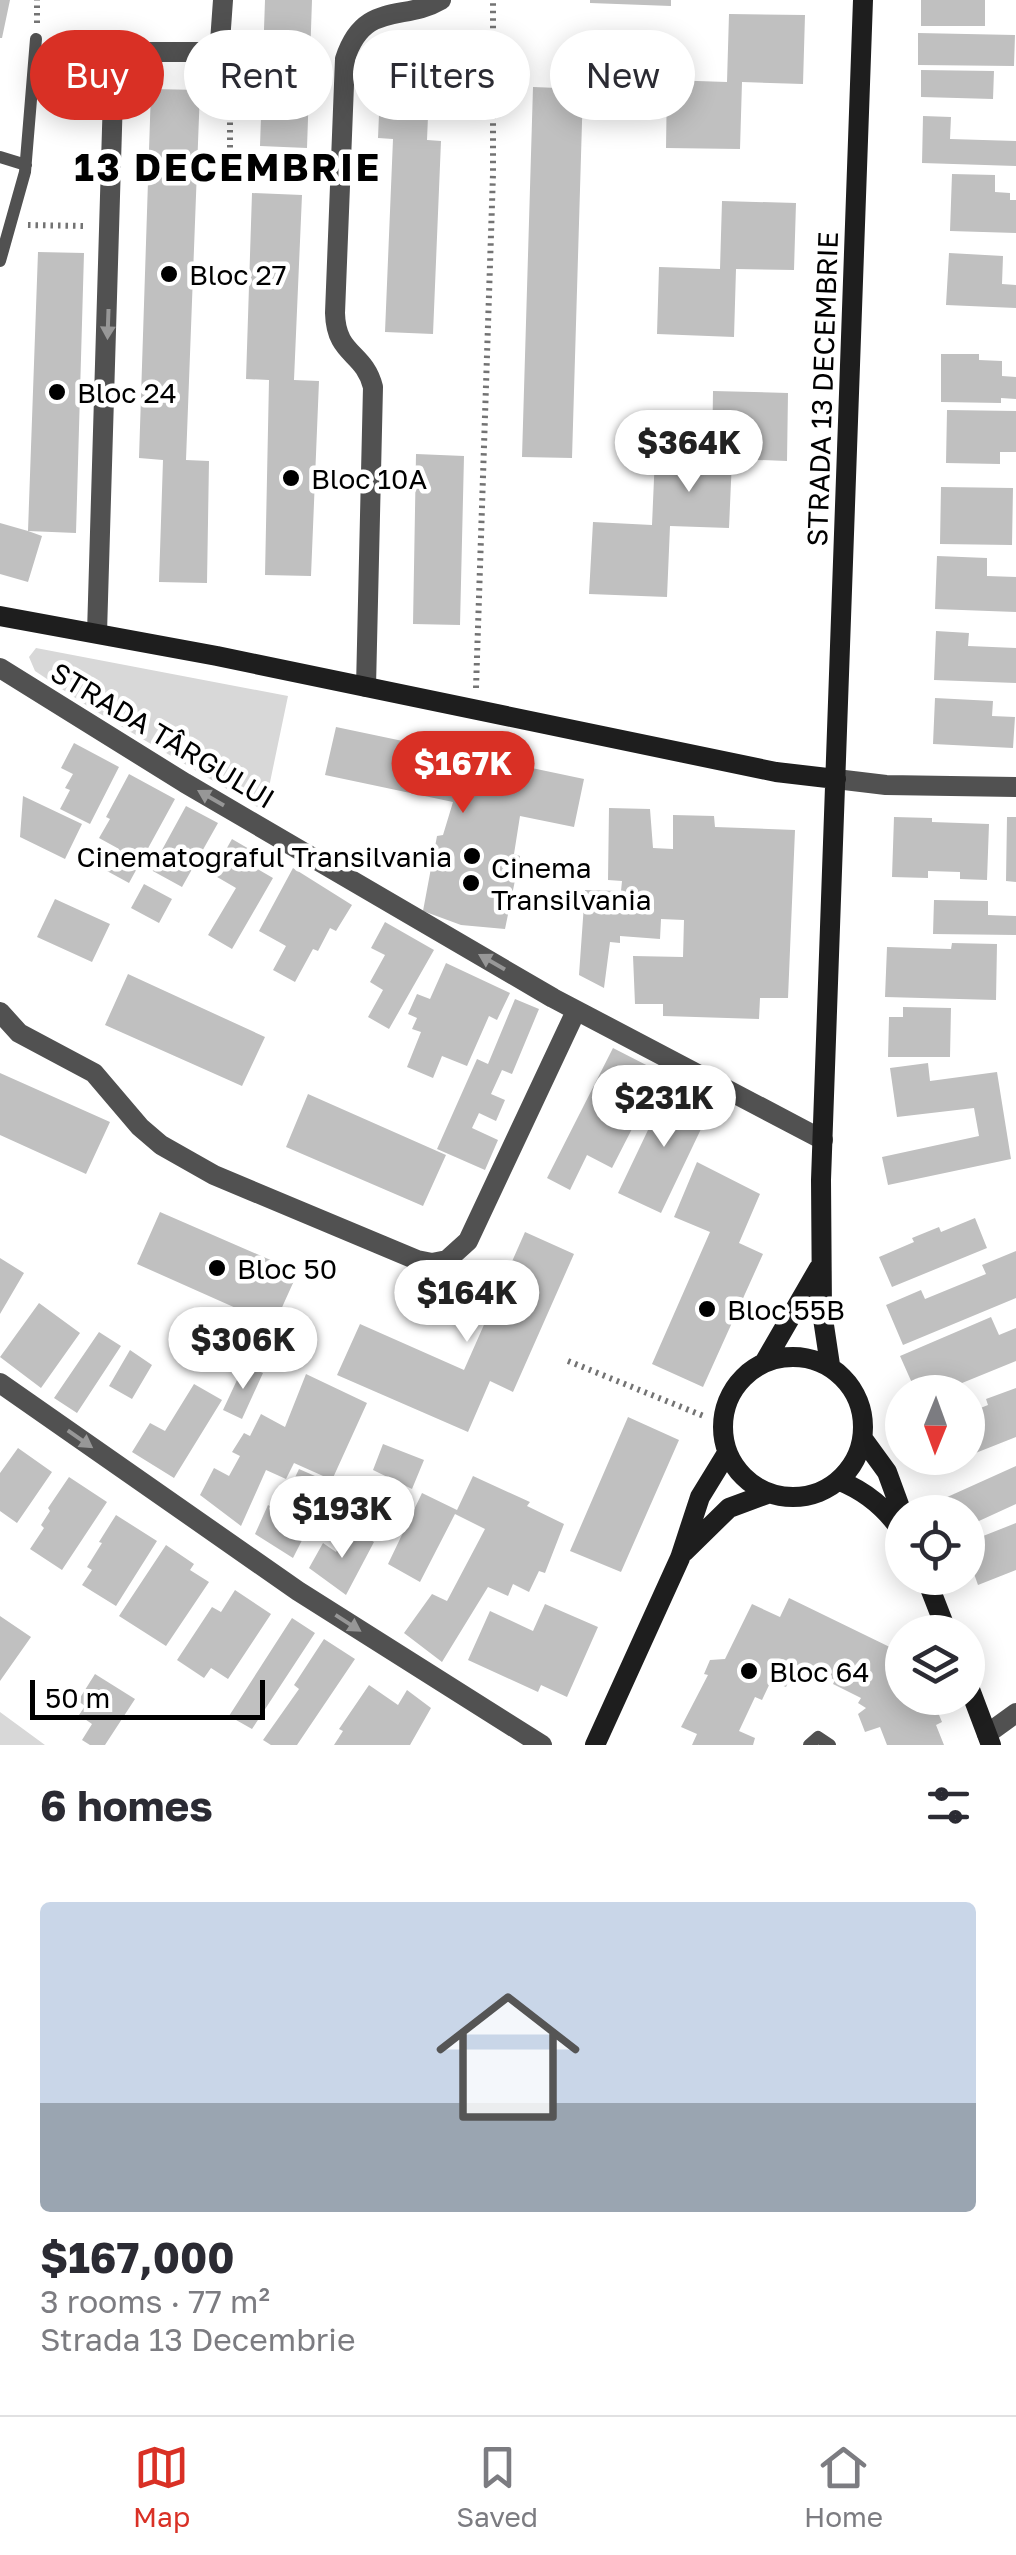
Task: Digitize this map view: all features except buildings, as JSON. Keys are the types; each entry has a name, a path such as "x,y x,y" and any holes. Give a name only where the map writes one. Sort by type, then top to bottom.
{"main road":[{"name":"STRADA 13 DECEMBRIE","path":"830,1365 820,1266 822,1140 863,0"},
{"path":"0,619 97,632 776,772 836,779"},
{"name":"STRADA 13 DECEMBRIE","path":"764,1363 820,1266"},
{"path":"787,1357 830,1365 858,1398 864,1418 864,1439 850,1470 824,1492 806,1498 768,1494 738,1472 727,1453 723,1418 730,1395 744,1376 764,1363 787,1357"},
{"path":"864,1439 887,1472 895,1495"},
{"path":"595,1745 680,1558 700,1496 727,1453"},
{"path":"840,1481 877,1502 885,1512"},
{"path":"680,1558 729,1508 768,1494"},
{"path":"980,1715 989,1739"}],"street":[{"path":"220,30 223,0"},
{"path":"366,687 373,386 368,370 344,347 336,332 344,69 352,42 364,27 380,16 441,0"},
{"path":"97,632 116,56 125,52 184,54"},
{"name":"STRADA TÂRGULUI","path":"0,668 185,783 576,1010 822,1140"},
{"path":"836,779 886,785 1016,787"},
{"path":"0,1012 19,1033 94,1074 140,1127 186,1160 352,1234 432,1263 447,1260 468,1241 576,1010"},
{"path":"0,1382 298,1591 542,1745"},
{"path":"989,1739 1016,1713"}],"lane":[{"path":"0,262 26,165 30,115"},
{"path":"0,157 26,165"},
{"path":"809,1745 818,1738 830,1745"}],"path":[{"path":"475,710 492,213 493,0"},
{"path":"230,120 230,148 245,166 340,176"},
{"path":"12,224 110,227"},
{"path":"568,1361 706,1416"}],"shaded area":[{"path":"36,648 288,696 264,811 35,671 29,657"},
{"path":"0,1712 45,1745 0,1745"}],"place":[{"name":"Bloc 27","path":"169,274"},
{"name":"Bloc 24","path":"57,392"},
{"name":"Bloc 10A","path":"291,478"},
{"name":"Cinematograful Transilvania","path":"472,856"},
{"name":"Cinema Transilvania","path":"471,883"},
{"name":"Bloc 50","path":"217,1268"},
{"name":"Bloc 55B","path":"707,1309"},
{"name":"Bloc 64","path":"749,1671"}],"district":[{"name":"13 DECEMBRIE","path":"228,166"}]}
